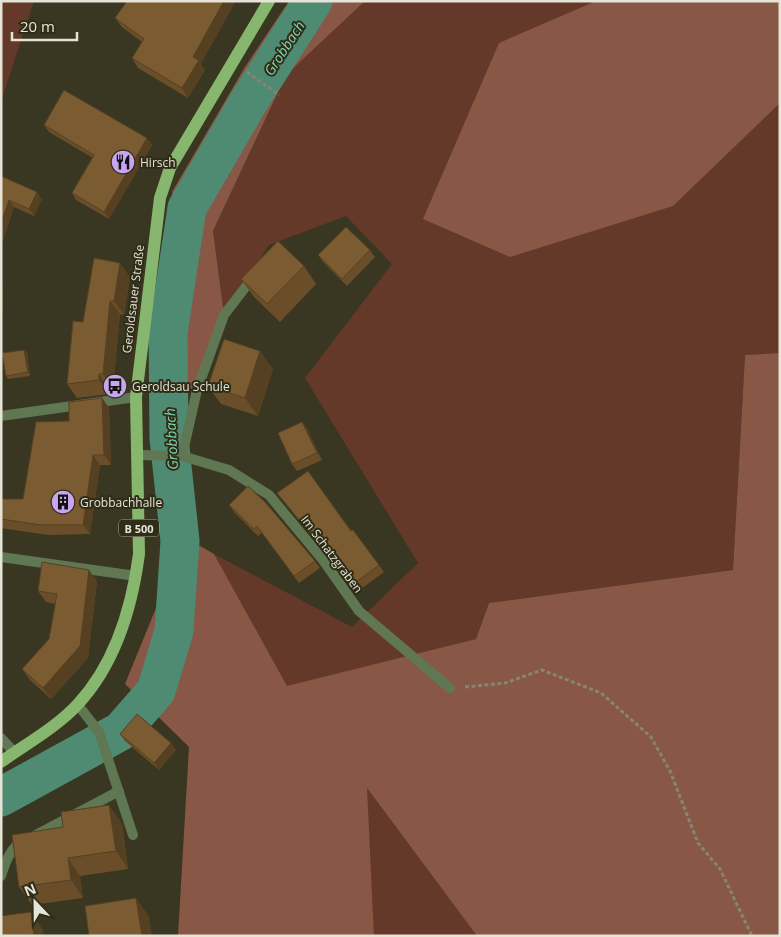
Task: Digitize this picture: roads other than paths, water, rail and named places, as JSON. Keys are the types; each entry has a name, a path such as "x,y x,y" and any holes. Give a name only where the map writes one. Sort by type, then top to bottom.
{"main road":[{"name":"Geroldsauer Straße","path":"1,762 78,705 112,652 122,627 136,576 139,532 136,397 160,198 174,161 268,1"}],"lane":[{"path":"182,456 197,390 224,315 261,266"},
{"path":"1,416 136,397"},
{"name":"Im Schatzgraben","path":"138,454 182,456 229,470 269,495 323,560 359,611 450,688"},
{"path":"1,557 136,576"},
{"path":"78,705 98,732 133,835"},
{"path":"1,738 14,752"},
{"path":"1,876 7,860 18,844 119,791"}],"waterway":[{"name":"Grobbach","path":"1,797 121,731 156,691 174,631 180,541 169,438 168,333 187,208 249,101 313,1"}],"place":[{"name":"Hirsch","path":"123,162"},
{"name":"Geroldsau Schule","path":"115,386"},
{"name":"Grobbachhalle","path":"63,502"}]}
